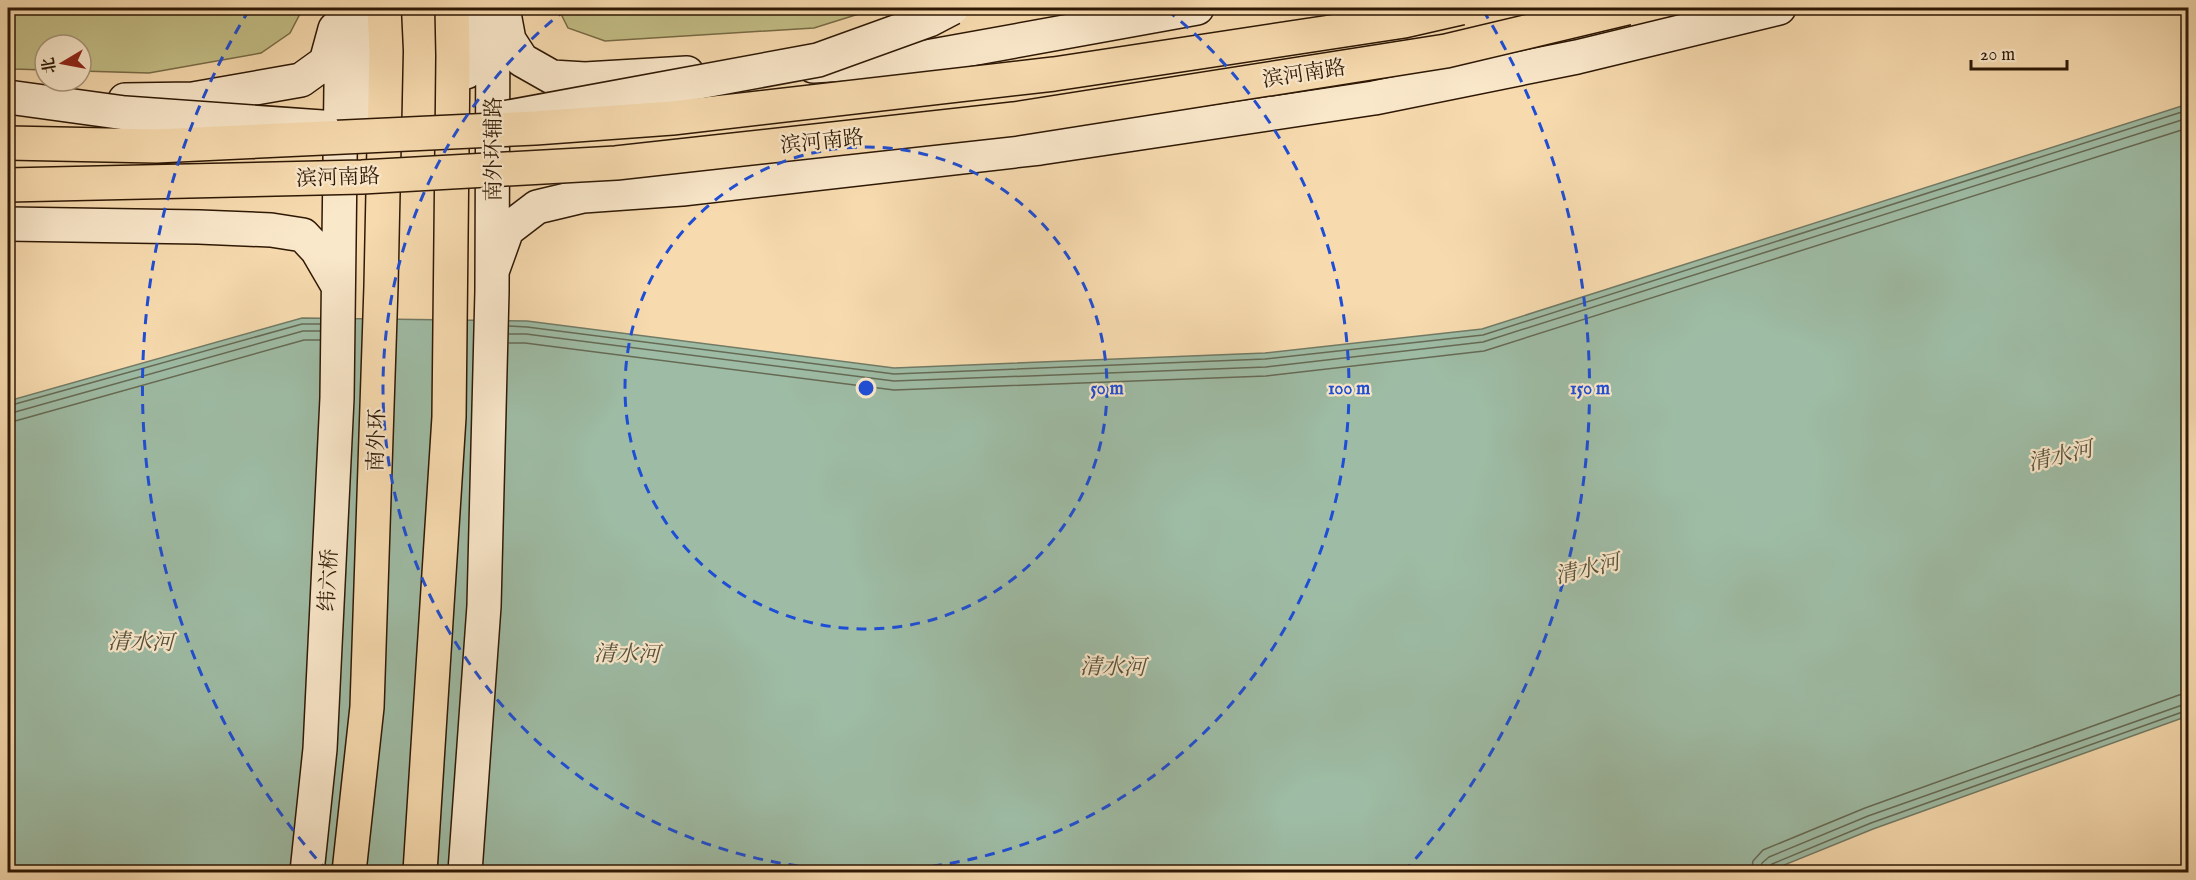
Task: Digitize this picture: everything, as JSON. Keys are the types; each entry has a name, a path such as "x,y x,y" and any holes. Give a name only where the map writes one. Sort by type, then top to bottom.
{"main road":[{"path":"8,99 193,99 302,80 326,62 341,8"},
{"path":"339,288 341,8"},
{"path":"364,8 381,286"},
{"name":"南外环","path":"349,873 367,707 381,286 386,51 384,8"},
{"path":"420,873 449,428 452,8"},
{"path":"450,293 470,8"},
{"name":"南外环辅路","path":"492,280 493,8"},
{"path":"503,8 509,39 522,60 552,77 585,79 910,60 1197,8"},
{"path":"8,99 125,113 420,133 818,60 929,20 952,8"},
{"name":"滨河南路","path":"8,143 156,146 535,128 672,118 1054,74 1404,21 1461,8"},
{"name":"滨河南路","path":"8,185 362,177 616,163 663,158 1038,116 1446,51 1627,8"},
{"path":"465,873 484,606 492,280 507,230 537,207 583,196 682,189 1040,148 1374,98 1577,57 1779,8"},
{"path":"8,224 199,227 271,230 303,234 317,250 339,288"},
{"name":"纬六桥","path":"307,873 320,749 337,398 339,288"}],"shaded area":[{"path":"8,8 303,8 290,33 261,53 149,73 93,71 93,33 33,33 33,70 8,67"},
{"path":"558,8 878,8 814,28 605,41 568,28"}],"water":[{"name":"清水河","path":"2188,104 2188,716 1873,829 1767,872 8,872 8,401 302,318 527,321 894,368 1265,353 1482,329"}]}
